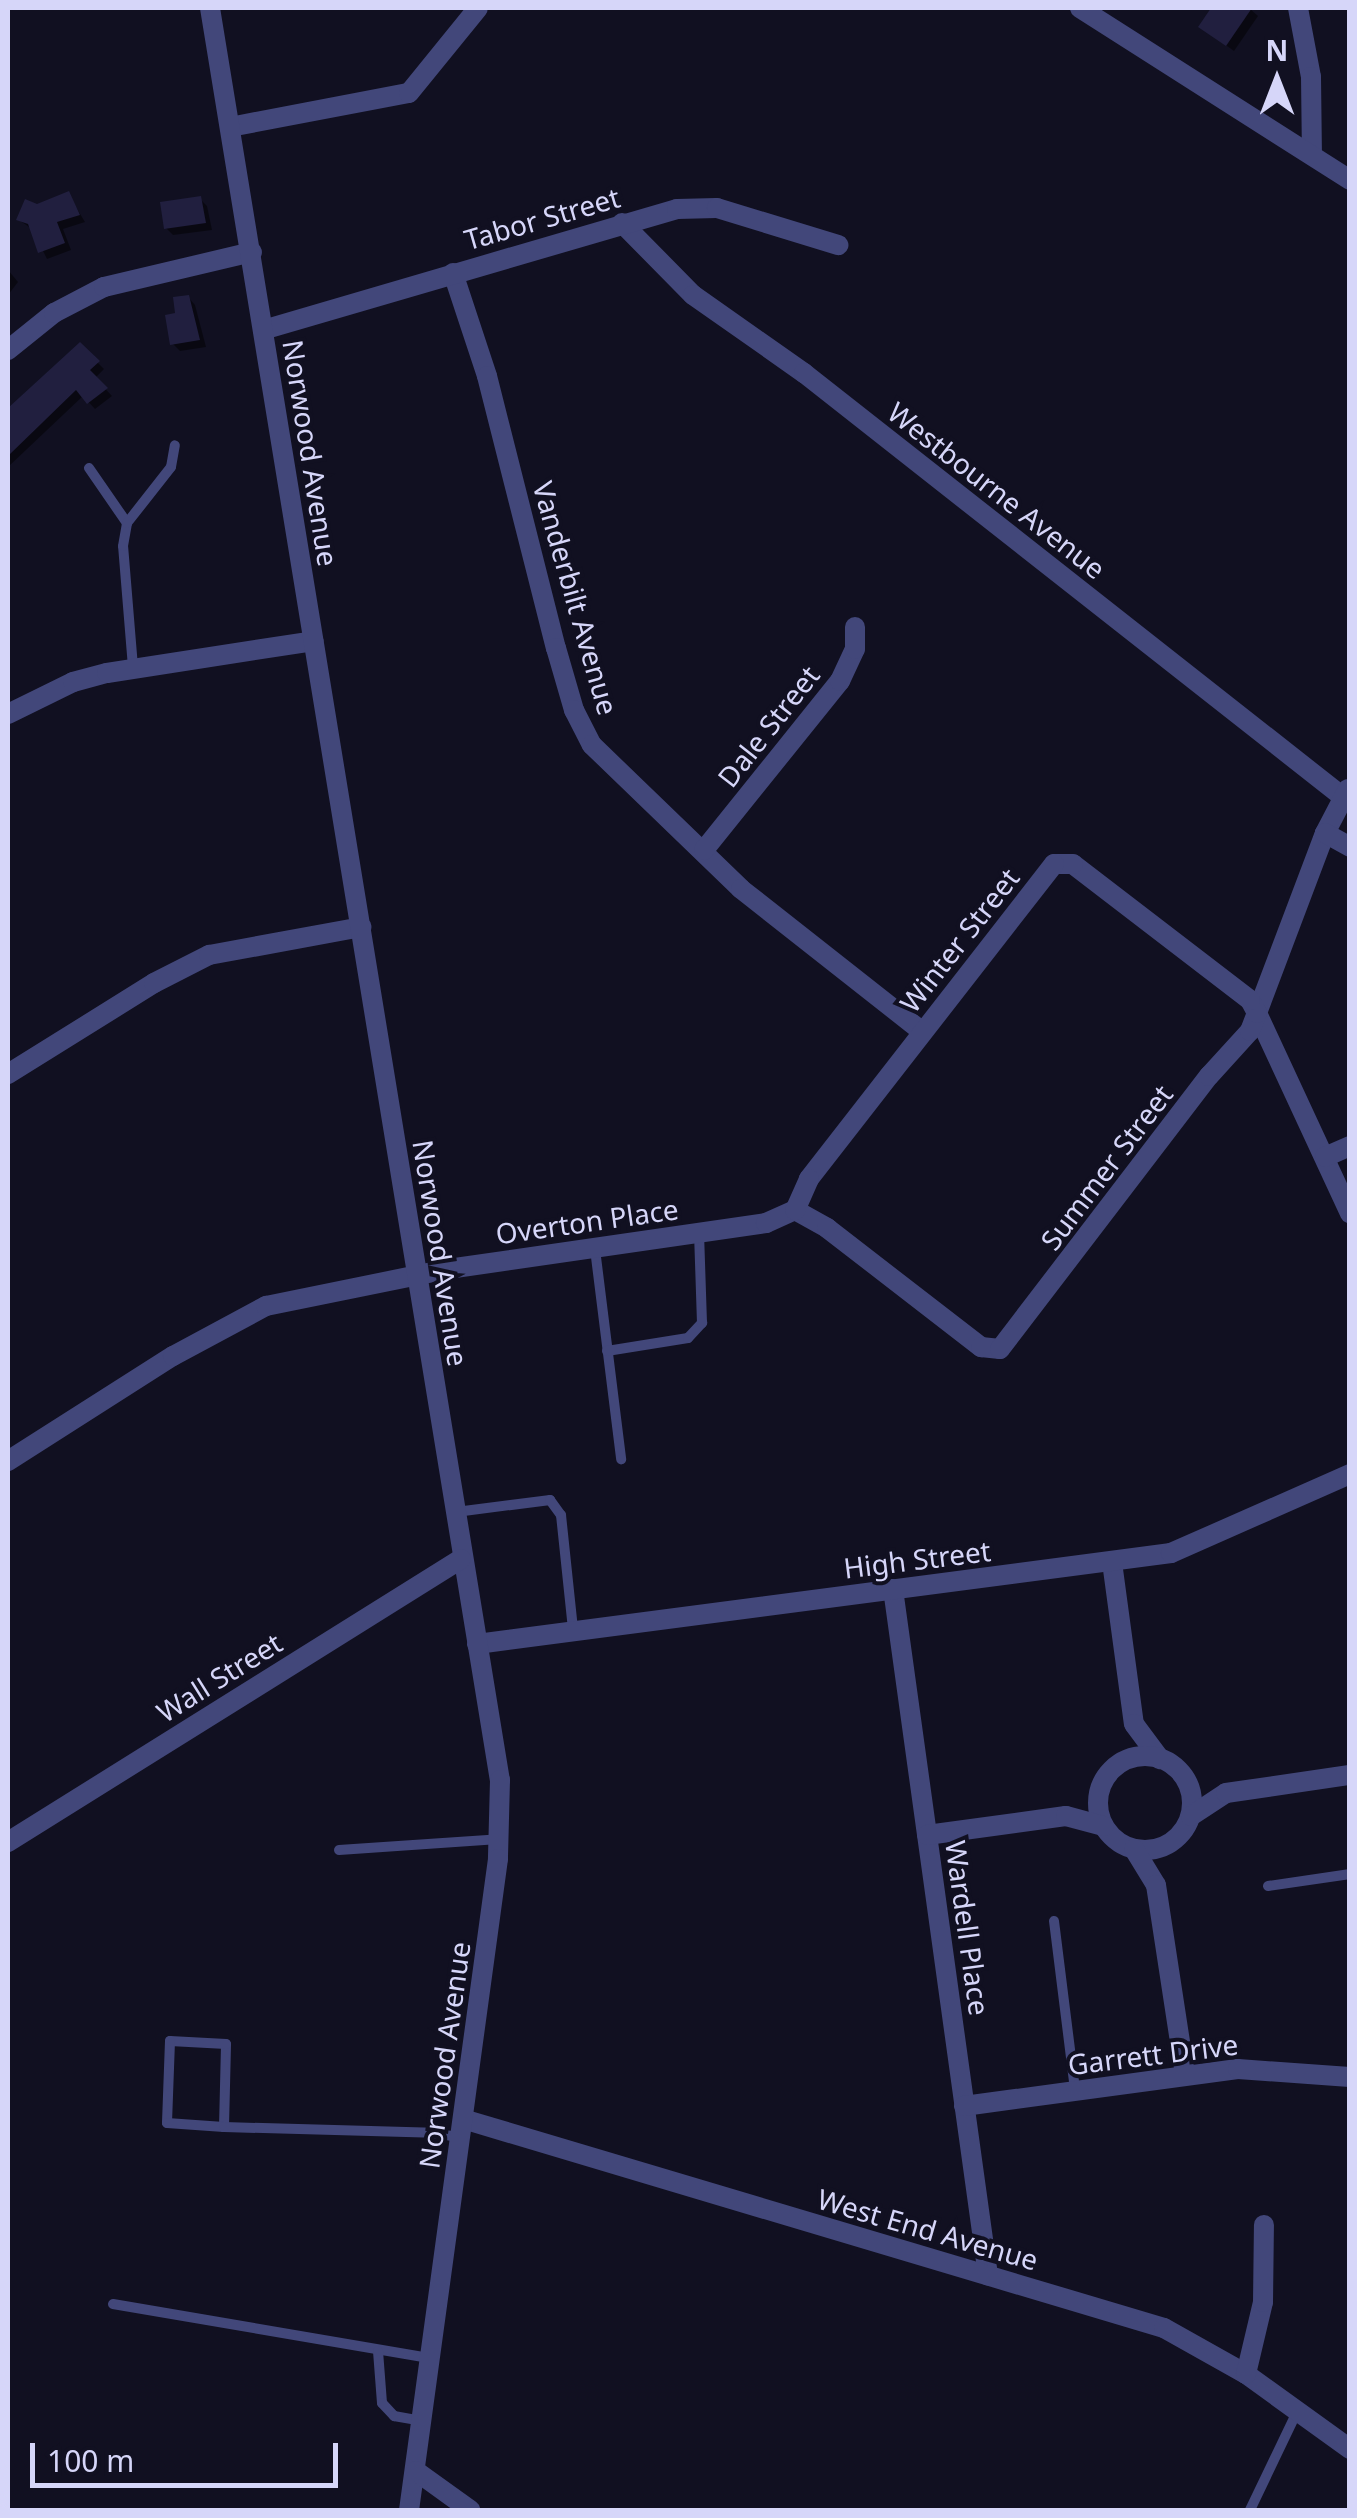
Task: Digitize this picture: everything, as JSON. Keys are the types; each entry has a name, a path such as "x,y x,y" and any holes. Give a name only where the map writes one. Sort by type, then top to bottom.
{"street":[{"name":"Norwood Avenue","path":"210,8 500,1780 500,1839 408,2510"},
{"path":"230,127 409,93 478,8"},
{"path":"1080,8 1350,180"},
{"path":"1298,8 1310,76 1312,155"},
{"name":"Tabor Street","path":"263,330 676,209 717,208 838,244"},
{"name":"Westbourne Avenue","path":"622,223 693,295 804,373 1346,792"},
{"path":"8,350 54,313 104,287 252,252"},
{"name":"Vanderbilt Avenue","path":"453,273 487,376 556,648 583,729 606,761 773,917 924,1032"},
{"name":"Dale Street","path":"704,850 840,681 855,650 855,627"},
{"path":"8,714 73,682 133,668 314,641"},
{"name":"Summer Street","path":"795,1210 827,1228 981,1347 993,1350 1008,1340 1210,1076 1250,1031 1325,834 1346,792"},
{"path":"1325,834 1350,846"},
{"name":"Winter Street","path":"795,1210 810,1179 1049,868 1066,862 1250,1000 1257,1013"},
{"path":"8,1074 154,983 209,956 361,926"},
{"path":"1257,1013 1350,1213"},
{"path":"1324,1157 1350,1146"},
{"name":"Overton Place","path":"8,1460 243,1316 293,1298 418,1275 766,1223 795,1210"},
{"name":"High Street","path":"477,1644 1171,1554 1350,1474"},
{"name":"Wall Street","path":"8,1842 461,1559"},
{"path":"1066,1816 1100,1791 1121,1763 1134,1724 1112,1562"},
{"name":"Wardell Place","path":"893,1589 988,2275"},
{"path":"1134,1724 1160,1758 1186,1778 1226,1793"},
{"path":"1121,1763 1133,1758 1160,1758"},
{"path":"1156,1886 1169,1844 1191,1816 1226,1793 1350,1774"},
{"path":"1186,1778 1191,1790 1191,1816"},
{"path":"1100,1791 1104,1826 1112,1836 1134,1849 1156,1886 1185,2074"},
{"path":"927,1836 1066,1816 1104,1826"},
{"path":"1134,1849 1169,1844"},
{"name":"Garrett Drive","path":"964,2106 1238,2069 1350,2077"},
{"name":"West End Avenue","path":"462,2128 1164,2328 1246,2374 1350,2449"},
{"path":"1246,2374 1262,2302 1264,2225"},
{"path":"416,2471 470,2510"}],"lane":[{"path":"133,668 123,546 127,523 171,468 176,445"},
{"path":"89,468 127,523"},
{"path":"607,1351 688,1338 702,1322 699,1233"},
{"path":"594,1248 620,1458"},
{"path":"455,1513 550,1500 561,1515 573,1630"},
{"path":"338,1850 500,1839"},
{"path":"1268,1886 1350,1874"},
{"path":"1054,1921 1075,2090"},
{"path":"224,2127 226,2044 170,2041 166,2123 224,2127 462,2128"},
{"path":"113,2304 254,2324 378,2351 431,2358"},
{"path":"378,2351 382,2403 394,2416 423,2421"},
{"path":"1250,2510 1297,2412"}],"building":[{"path":"1211,8 1252,8 1226,46 1198,27"},
{"path":"69,191 80,215 57,222 65,243 38,253 28,224 16,220 25,199 37,204"},
{"path":"201,196 206,223 164,229 160,202"},
{"path":"189,295 200,340 170,345 165,315 175,313 173,297"},
{"path":"80,342 100,361 90,370 108,388 87,404 76,390 8,456 8,408"}]}
